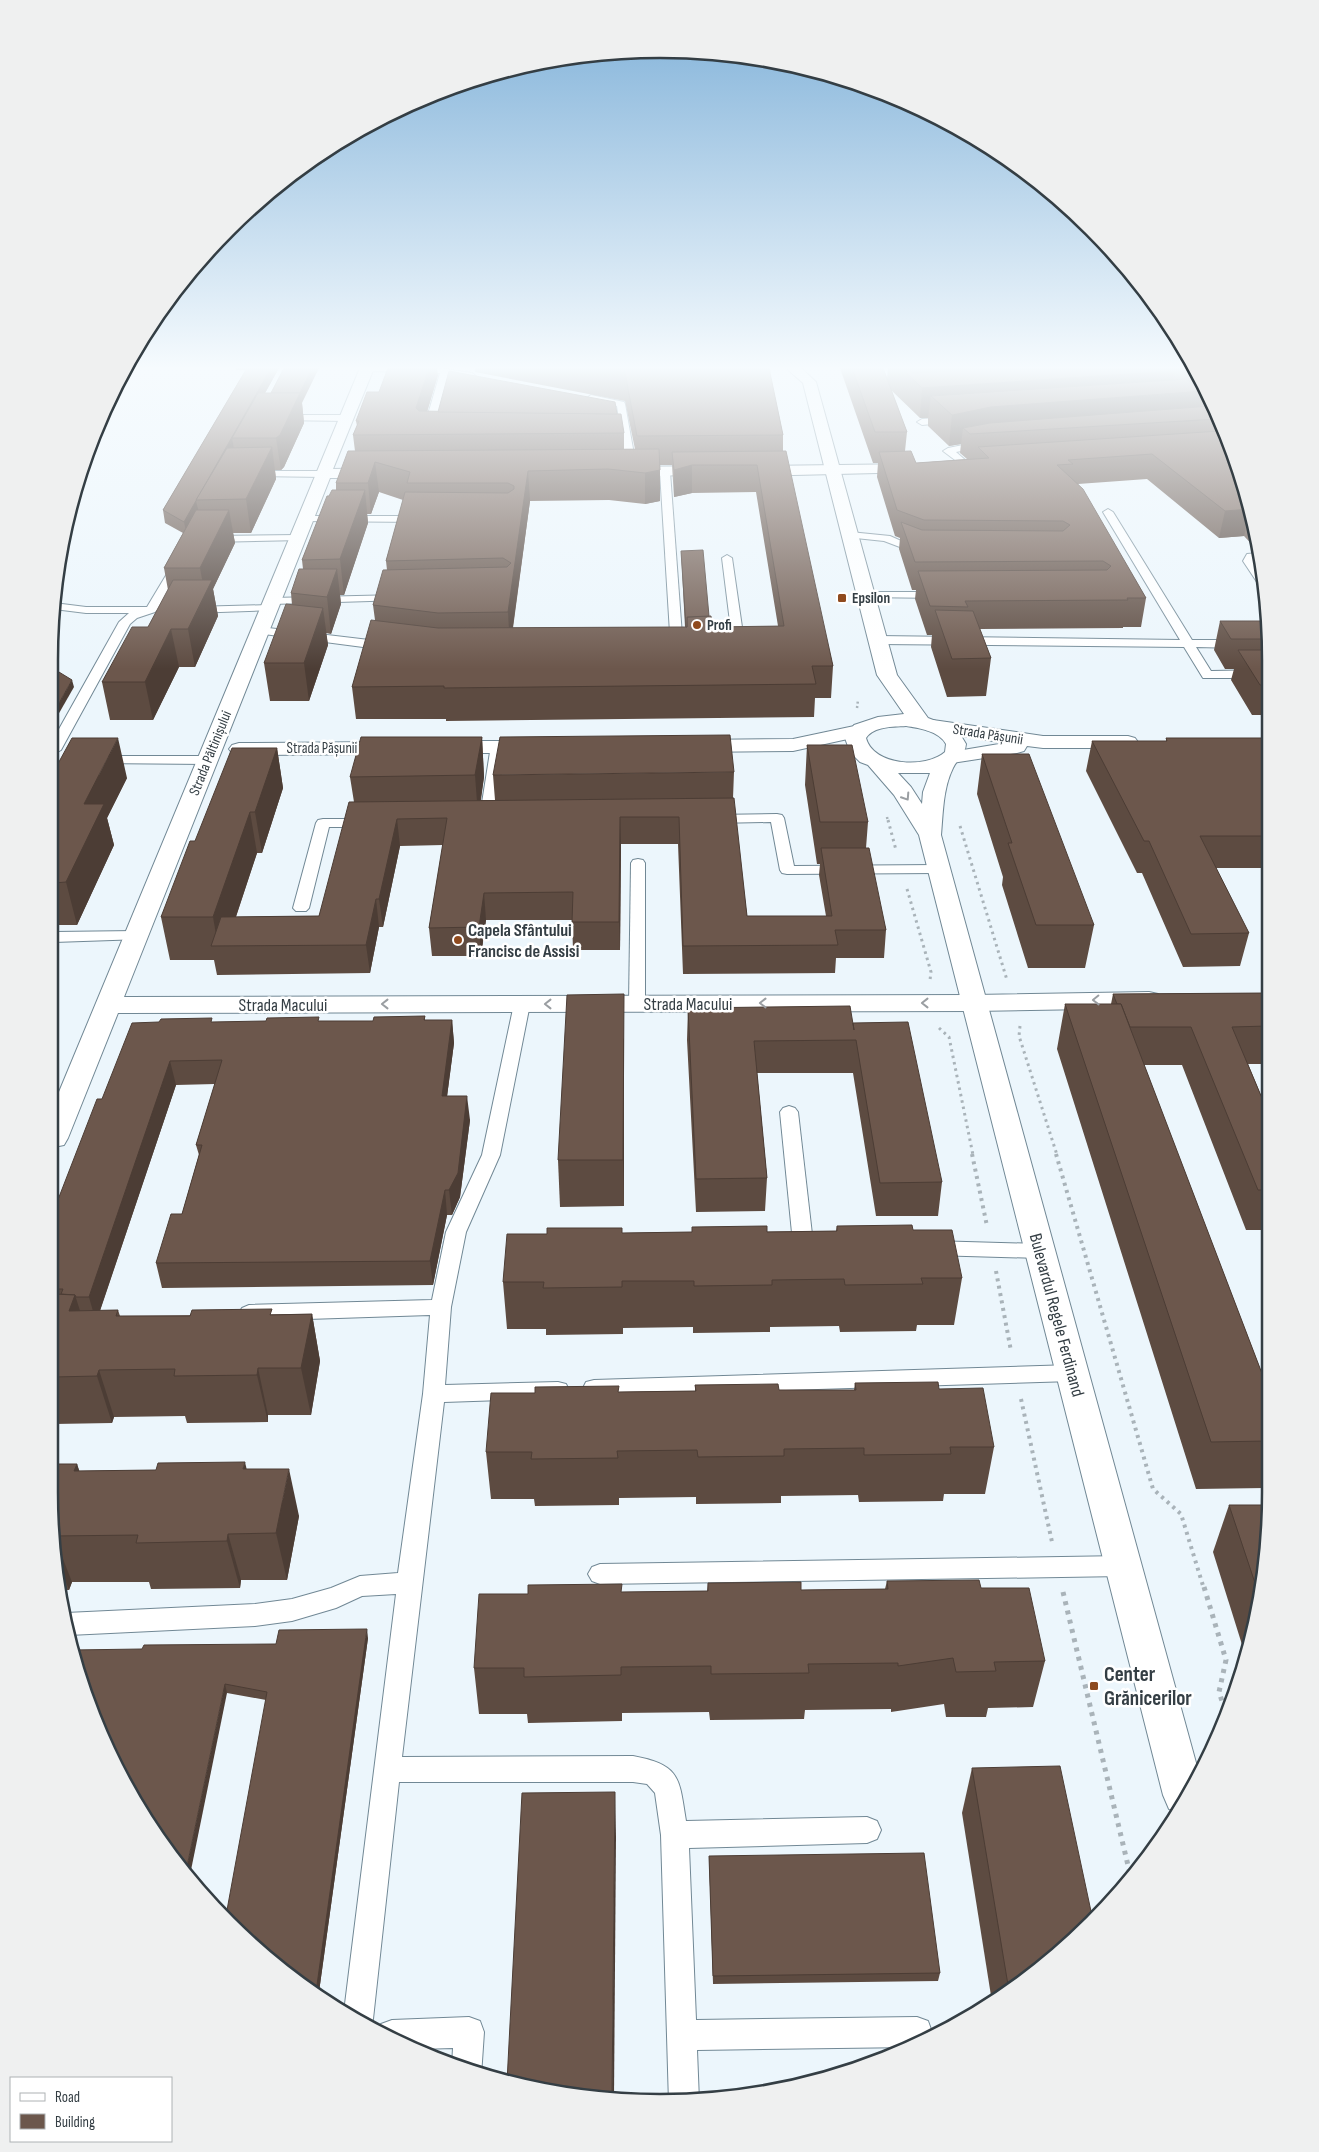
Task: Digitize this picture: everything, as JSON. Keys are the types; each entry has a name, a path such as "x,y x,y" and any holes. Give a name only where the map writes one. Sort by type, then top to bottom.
{"street":[{"name":"Strada Păltinișului","path":"58,1128 326,468"},
{"path":"612,472 833,471 922,468"},
{"path":"675,746 793,745 864,729 883,702 887,675 833,471"},
{"path":"324,474 394,473"},
{"path":"887,675 926,724 944,731 956,743 956,750 948,759"},
{"name":"Strada Pășunii","path":"864,729 892,720 1043,742 1151,742"},
{"name":"Bulevardul Regele Ferdinand","path":"864,729 855,738 854,744 858,751 871,760 903,792 930,835"},
{"name":"Strada Pășunii","path":"871,760 905,768 920,768 948,759 1043,742"},
{"path":"793,745 813,751 871,760"},
{"name":"Strada Pășunii","path":"210,755 423,747 557,746"},
{"name":"Bulevardul Regele Ferdinand","path":"948,759 934,792 930,835 1183,1790"},
{"name":"Strada Macului","path":"108,1005 974,1003 1169,1000"}],"lane":[{"path":"665,472 681,642 677,652 667,652"},
{"path":"238,474 324,474"},
{"path":"1108,512 1207,675 1262,674"},
{"path":"202,539 432,519"},
{"path":"850,535 886,538 919,552 929,552"},
{"path":"58,755 125,622 133,616 156,610 183,555"},
{"path":"1252,556 1248,561 1254,570"},
{"path":"720,642 738,641 727,558"},
{"path":"866,596 953,595"},
{"path":"181,610 408,598"},
{"path":"60,607 86,610 156,610"},
{"path":"260,631 398,648"},
{"path":"878,640 1189,645 1249,644"},
{"path":"486,822 498,747"},
{"path":"83,760 210,755"},
{"path":"700,819 777,818 788,870 938,869"},
{"path":"301,908 323,823 381,823"},
{"path":"638,863 638,1004"},
{"path":"58,937 136,936"},
{"path":"359,2014 409,1583 434,1394 441,1307 456,1232 491,1155 522,1004"},
{"path":"788,1112 803,1243"},
{"path":"783,1241 823,1244"},
{"path":"912,1248 1040,1251"},
{"path":"227,1316 256,1313 441,1307"},
{"path":"434,1394 1072,1373"},
{"path":"600,1574 1123,1566"},
{"path":"72,1624 255,1615 292,1610 336,1597 360,1586 409,1583"},
{"path":"387,1770 633,1769 654,1774 666,1787 675,1835 684,2093"},
{"path":"675,1835 867,1830"},
{"path":"401,2036 469,2032 467,2063"},
{"path":"682,2035 917,2032"}],"path":[{"path":"958,819 1003,972"},
{"path":"1018,1036 1069,1193 1153,1489 1181,1514 1226,1660 1219,1692 1223,1705"},
{"path":"949,1037 1016,1374 1057,1567 1129,1869"}],"building":[{"path":"188,468 214,468 184,522 163,510"},
{"path":"215,468 261,468 246,499 196,500"},
{"path":"341,468 373,468 368,483 336,483"},
{"path":"397,468 660,468 660,470 645,473 608,469 528,471 508,612 438,613 373,605 383,570 507,567 511,563 503,558 386,561 405,492 508,493 514,489 514,486 508,483 407,483 410,472"},
{"path":"758,468 790,468 833,666 812,666 816,684 444,688 444,686 352,687 371,620 438,628 687,627 687,617 711,616 712,627 784,626"},
{"path":"884,468 1061,468 1083,489 1146,598 1127,598 1128,600 965,601 968,607 930,606 918,571 1107,570 1111,566 1103,561 915,562 901,522 922,530 1063,531 1070,525 1063,521 924,520 897,510"},
{"path":"1170,468 1231,468 1242,510 1225,511"},
{"path":"332,490 365,490 340,559 302,560 327,496 329,496"},
{"path":"196,510 229,510 200,568 164,568"},
{"path":"703,550 709,616 687,617 686,627 681,551"},
{"path":"299,569 337,569 327,597 291,593"},
{"path":"173,580 212,580 188,629 171,629 145,682 102,682 132,627 148,627"},
{"path":"286,604 323,608 304,663 264,663"},
{"path":"935,610 973,611 991,658 952,659"},
{"path":"1220,621 1260,621 1261,639 1231,639"},
{"path":"1238,650 1262,650 1262,685 1260,685"},
{"path":"58,671 72,680 58,705"},
{"path":"730,735 734,772 493,775 500,737"},
{"path":"361,737 482,737 475,775 350,777"},
{"path":"72,738 118,738 84,804 104,804 66,882 58,883 58,764"},
{"path":"1166,738 1262,738 1262,836 1200,836 1249,933 1191,934 1149,841 1144,841 1092,741 1167,741"},
{"path":"807,745 852,745 868,822 820,822"},
{"path":"232,748 277,748 255,812 250,812 213,917 161,917 190,841 195,841"},
{"path":"982,754 1029,754 1094,925 1036,925 1008,843 1012,843"},
{"path":"734,798 747,916 832,916 821,848 869,848 886,930 835,930 838,945 683,946 679,817 620,817 619,922 572,922 573,892 484,893 479,927 429,928 447,818 397,819 379,899 376,899 366,945 211,946 221,917 319,916 349,802"},
{"path":"1262,993 1262,1026 1232,1027 1262,1098 1262,1190 1258,1190 1191,1027 1130,1027 1121,1004 1117,1004 1113,994"},
{"path":"624,994 623,1160 558,1160 567,995"},
{"path":"1065,1004 1121,1004 1262,1374 1262,1441 1211,1442"},
{"path":"850,1006 854,1030 853,1023 908,1022 942,1182 880,1183 856,1040 754,1041 767,1178 696,1179 688,1008"},
{"path":"425,1016 424,1020 452,1020 442,1096 467,1096 458,1173 449,1190 445,1190 430,1261 156,1263 171,1214 182,1214 202,1145 196,1145 222,1060 170,1061 89,1297 61,1294 63,1289 58,1289 58,1200 97,1099 102,1099 132,1023 159,1022 161,1019 212,1018 211,1022 266,1021 267,1018 319,1017 318,1021 373,1021 374,1017"},
{"path":"912,1225 913,1230 952,1230 962,1278 921,1278 923,1284 845,1285 844,1279 772,1280 772,1285 694,1286 694,1281 622,1281 622,1287 543,1288 544,1282 503,1282 507,1234 547,1234 547,1228 622,1228 622,1233 692,1232 692,1227 767,1226 767,1232 837,1231 837,1226"},
{"path":"58,1294 75,1295 69,1311 118,1310 116,1316 190,1316 192,1310 272,1309 270,1315 312,1314 301,1368 258,1368 257,1375 174,1376 175,1369 99,1370 97,1376 58,1377"},
{"path":"938,1382 939,1389 983,1388 994,1447 950,1447 951,1454 864,1455 864,1448 784,1449 784,1456 698,1457 697,1450 617,1451 618,1458 531,1459 532,1452 486,1452 491,1393 535,1393 535,1387 619,1386 618,1392 696,1391 695,1385 778,1384 779,1390 856,1390 855,1383"},
{"path":"245,1462 243,1469 289,1469 276,1533 228,1534 227,1541 136,1543 138,1535 59,1536 58,1464 77,1464 74,1471 156,1470 158,1463"},
{"path":"1229,1505 1261,1505 1254,1581"},
{"path":"979,1580 981,1588 1029,1588 1045,1661 994,1662 996,1671 956,1672 953,1658 898,1666 898,1663 808,1664 809,1673 711,1674 711,1666 621,1667 621,1675 524,1677 524,1668 474,1668 479,1594 528,1594 528,1585 622,1584 621,1592 708,1591 708,1583 801,1582 801,1590 888,1589 887,1581"},
{"path":"367,1629 317,1987 263,1945 227,1910 267,1692 225,1684 187,1865 138,1794 120,1759 103,1723 89,1686 79,1650 142,1649 144,1645 276,1644 279,1630"},
{"path":"1060,1766 1091,1912 1056,1945 1008,1983 972,1768"},
{"path":"615,1792 612,2092 542,2083 507,2075 522,1793"},
{"path":"924,1853 940,1973 713,1976 709,1856"}],"place":[{"name":"Epsilon","path":"842,598"},
{"name":"Profi","path":"697,625"},
{"name":"Capela Sfântului Francisc de Assisi","path":"458,940"},
{"name":"Center Grănicerilor","path":"1094,1686"}]}
